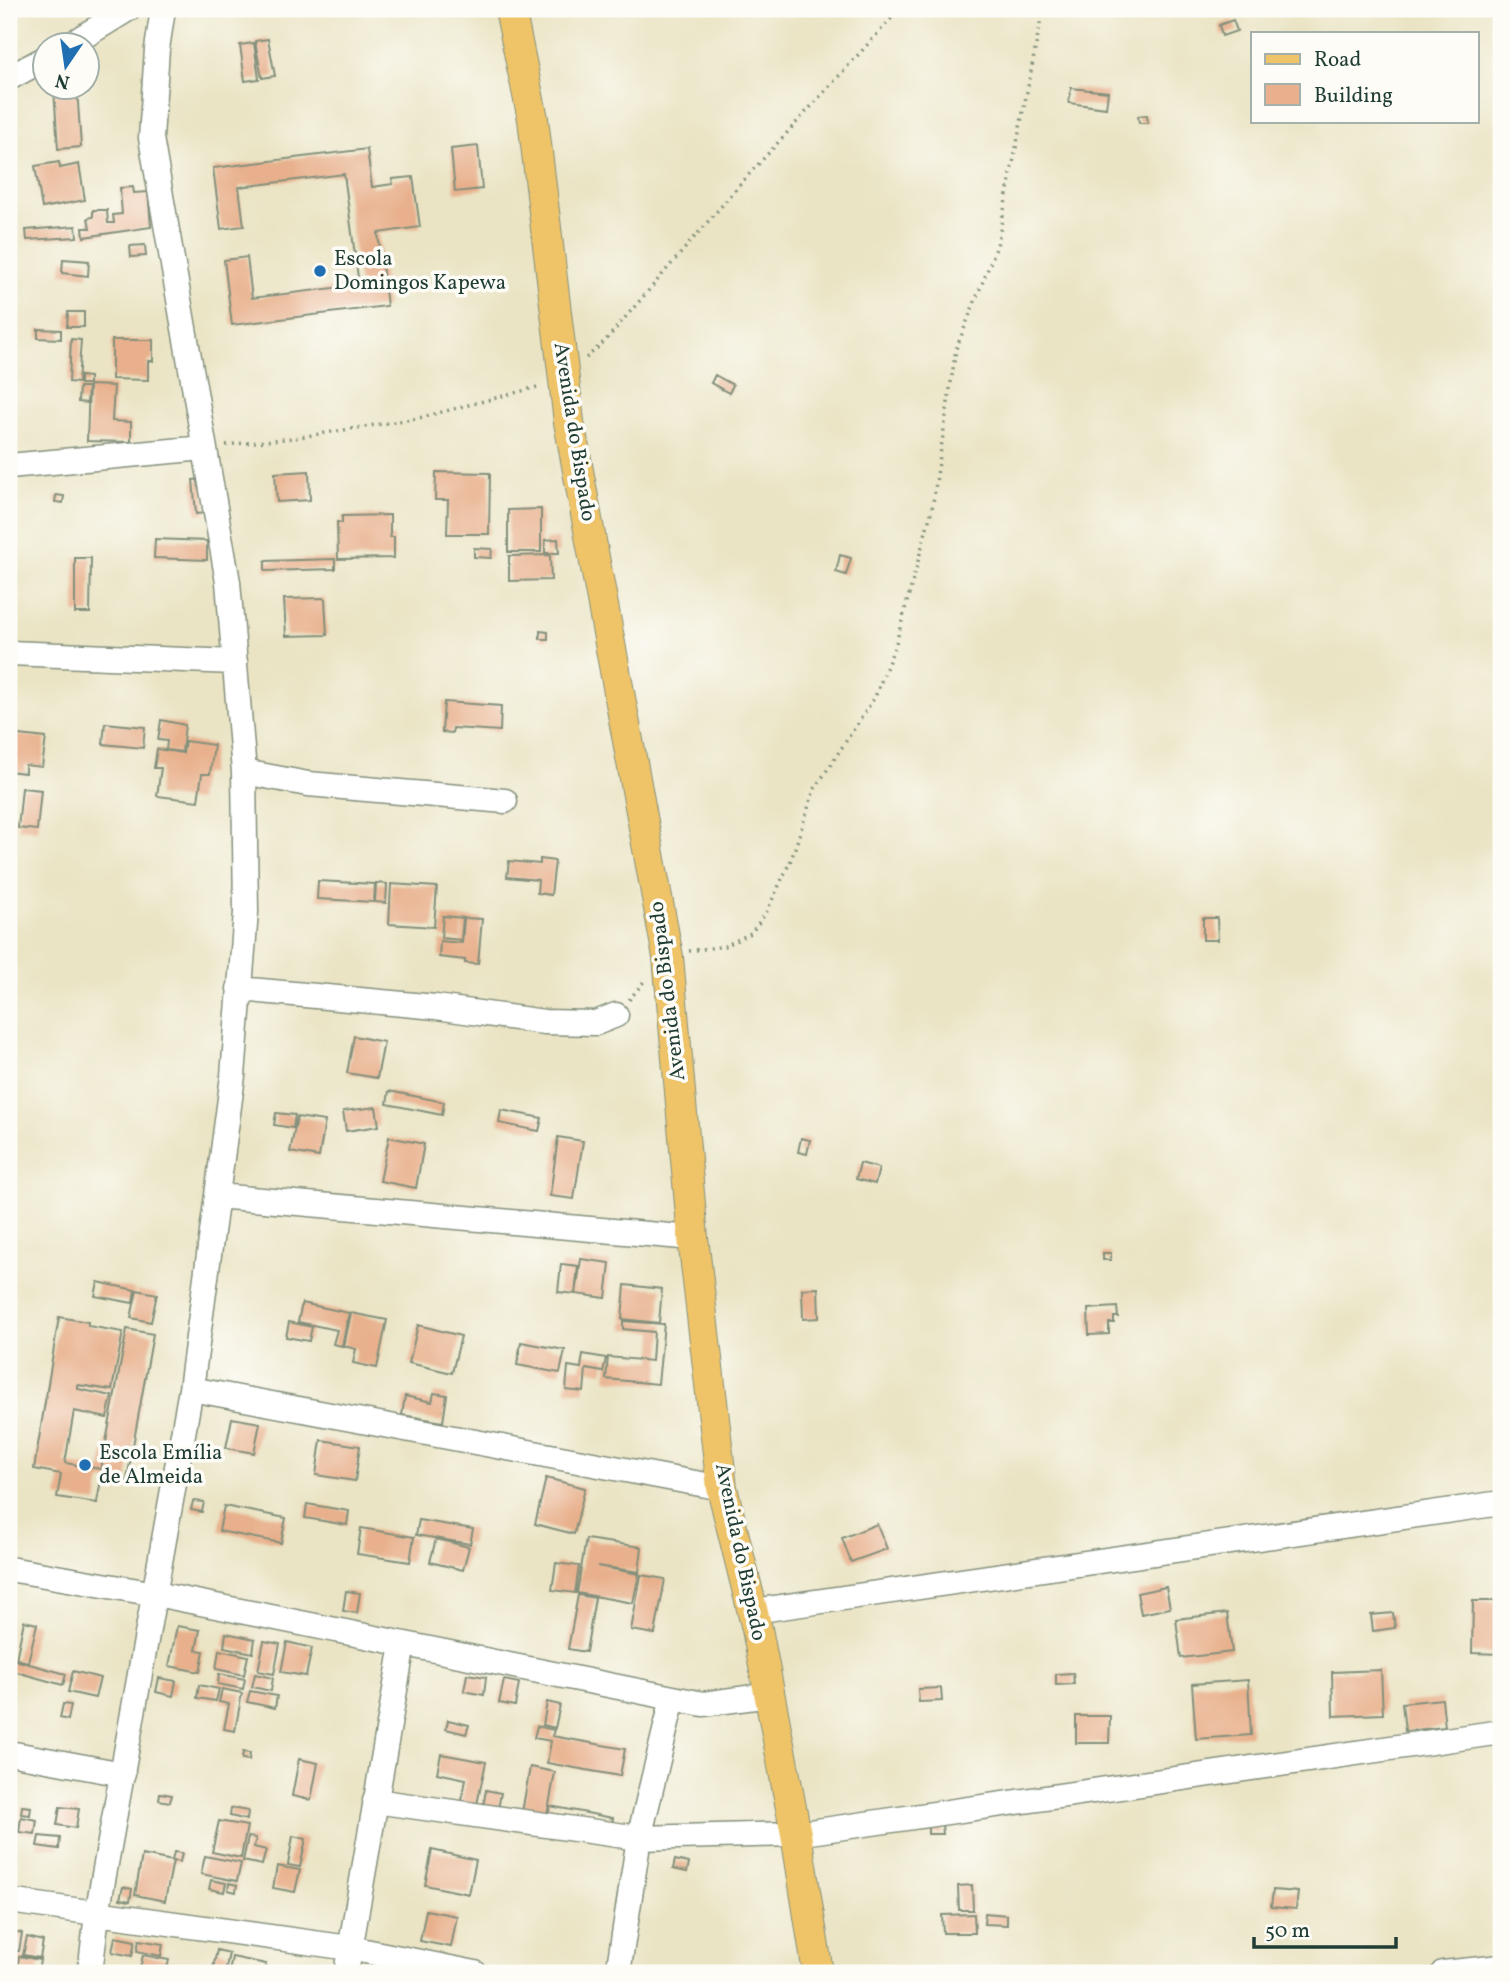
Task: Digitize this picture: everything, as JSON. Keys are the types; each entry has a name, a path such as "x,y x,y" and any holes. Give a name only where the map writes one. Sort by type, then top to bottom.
{"main road":[{"name":"Avenida do Bispado","path":"510,9 533,119 569,422 668,957 693,1238 722,1488 753,1611 796,1834 818,1973"}],"street":[{"path":"91,32 128,9"},
{"path":"90,1973 97,1914 191,1389 233,1076 246,912 244,772 228,582 151,138 157,49 163,9"},
{"path":"9,78 32,66"},
{"path":"9,466 204,448"},
{"path":"9,653 235,662"},
{"path":"244,772 308,784 505,801"},
{"path":"239,989 436,1007 544,1022 596,1023 616,1014"},
{"path":"217,1196 693,1238"},
{"path":"191,1389 722,1488"},
{"path":"753,1611 1501,1503"},
{"path":"9,1569 156,1594 703,1704 769,1695"},
{"path":"346,1973 403,1644"},
{"path":"618,1973 639,1838 673,1698"},
{"path":"375,1801 639,1838 796,1834 1501,1732"},
{"path":"9,1753 123,1774"},
{"path":"9,1901 350,1948 475,1973"},
{"path":"1443,1973 1501,1967"}],"path":[{"path":"204,448 294,438 419,418 543,386 564,376 605,341 743,181 900,9"},
{"path":"616,1014 655,967 668,957 725,946 751,933 766,913 791,860 814,790 876,697 896,643 932,509 956,349 997,246 1043,9"}],"building":[{"path":"1233,20 1237,31 1222,36 1219,25"},
{"path":"268,39 275,76 262,78 255,41"},
{"path":"254,43 259,79 245,81 240,45"},
{"path":"1071,88 1108,92 1106,108 1069,103"},
{"path":"55,102 78,102 81,147 58,149"},
{"path":"1147,115 1148,123 1139,123 1138,116"},
{"path":"478,146 482,189 455,192 451,149"},
{"path":"367,149 372,187 393,184 392,179 413,177 420,227 378,233 387,306 232,325 224,260 247,257 252,298 359,285 344,174 239,187 244,226 221,229 213,168"},
{"path":"59,162 60,168 79,164 85,200 42,208 35,166"},
{"path":"133,187 134,193 148,192 151,227 84,237 83,228 90,228 88,218 93,217 93,210 107,210 108,223 114,223 113,215 122,214 120,188"},
{"path":"76,226 77,237 27,240 26,230"},
{"path":"145,245 146,256 131,257 130,246"},
{"path":"63,259 89,261 88,276 62,273"},
{"path":"68,312 84,312 84,327 67,327"},
{"path":"38,329 61,330 61,339 38,338"},
{"path":"71,339 81,340 78,383 69,382"},
{"path":"112,340 153,340 153,361 148,361 148,380 112,379"},
{"path":"715,375 733,385 729,393 711,383"},
{"path":"80,376 89,377 89,384 80,384"},
{"path":"89,385 114,386 112,421 131,422 131,442 87,441"},
{"path":"79,387 88,387 87,403 78,402"},
{"path":"309,471 310,500 277,502 275,473"},
{"path":"436,472 490,473 489,534 447,534 448,500 435,500"},
{"path":"203,479 206,513 196,514 193,480"},
{"path":"56,495 64,496 63,503 55,502"},
{"path":"541,509 541,552 508,552 508,510"},
{"path":"390,515 394,558 338,559 337,522 342,523 342,516"},
{"path":"155,539 207,541 207,560 154,558"},
{"path":"558,539 559,553 545,553 545,540"},
{"path":"474,548 492,549 491,558 474,557"},
{"path":"550,555 551,580 509,581 509,556"},
{"path":"840,555 851,558 846,575 836,572"},
{"path":"75,558 91,558 90,613 75,613"},
{"path":"335,559 335,569 265,571 265,561"},
{"path":"325,598 327,635 286,636 284,599"},
{"path":"540,631 548,632 548,639 540,639"},
{"path":"444,702 501,706 500,731 453,728 452,733 442,732"},
{"path":"161,720 185,725 182,752 166,750 167,741 158,740"},
{"path":"105,723 145,727 143,748 103,744"},
{"path":"9,734 46,738 42,767 25,765 25,773 9,771"},
{"path":"185,741 214,745 210,774 202,774 198,801 157,796 161,768 154,768 157,749 183,753"},
{"path":"22,788 41,790 37,830 18,828"},
{"path":"540,859 555,861 551,895 537,893 538,880 507,877 509,861 540,864"},
{"path":"318,881 375,884 374,902 317,899"},
{"path":"376,883 387,884 386,903 375,902"},
{"path":"391,884 437,887 434,927 389,924"},
{"path":"443,916 463,918 461,940 441,938"},
{"path":"464,918 482,919 478,964 439,957 440,941 462,943"},
{"path":"1203,918 1217,918 1218,940 1203,940"},
{"path":"354,1036 384,1042 377,1078 347,1073"},
{"path":"389,1091 444,1102 442,1115 387,1104"},
{"path":"376,1107 379,1126 346,1131 343,1111"},
{"path":"501,1110 542,1118 539,1131 499,1123"},
{"path":"276,1113 295,1115 293,1128 274,1125"},
{"path":"297,1117 325,1121 319,1157 290,1152"},
{"path":"389,1137 424,1144 416,1188 380,1181"},
{"path":"558,1137 583,1141 574,1199 550,1196"},
{"path":"801,1138 810,1140 807,1154 798,1152"},
{"path":"860,1163 879,1168 875,1184 856,1179"},
{"path":"1103,1253 1111,1253 1111,1260 1103,1260"},
{"path":"581,1259 610,1263 606,1298 576,1294"},
{"path":"561,1264 578,1266 575,1294 558,1292"},
{"path":"98,1282 135,1290 133,1303 95,1296"},
{"path":"625,1285 662,1289 659,1323 622,1319"},
{"path":"818,1288 819,1318 803,1319 802,1289"},
{"path":"137,1290 157,1294 151,1322 131,1318"},
{"path":"302,1303 349,1313 342,1346 333,1344 337,1330 298,1322"},
{"path":"1117,1307 1118,1317 1114,1317 1114,1323 1109,1323 1109,1334 1089,1335 1088,1309"},
{"path":"351,1313 387,1320 377,1368 353,1363 356,1349 344,1346"},
{"path":"59,1317 88,1322 88,1326 123,1332 112,1390 78,1385 78,1389 112,1396 107,1418 74,1411 65,1463 101,1469 127,1329 153,1334 126,1485 101,1480 97,1503 57,1497 61,1474 34,1469"},
{"path":"623,1321 664,1324 658,1384 606,1379 608,1357 652,1361 654,1332 623,1329"},
{"path":"289,1322 312,1327 309,1341 286,1337"},
{"path":"418,1325 461,1336 452,1373 409,1363"},
{"path":"521,1342 565,1350 560,1373 517,1365"},
{"path":"583,1354 606,1358 603,1372 586,1369 584,1392 566,1390 568,1366 581,1368"},
{"path":"434,1393 447,1395 443,1422 402,1415 405,1396 432,1402"},
{"path":"232,1418 260,1423 254,1453 226,1448"},
{"path":"321,1440 360,1446 355,1481 316,1475"},
{"path":"546,1478 585,1488 574,1534 535,1524"},
{"path":"193,1501 204,1502 202,1512 191,1510"},
{"path":"307,1504 349,1511 347,1525 305,1518"},
{"path":"224,1506 286,1518 281,1543 219,1531"},
{"path":"419,1520 473,1529 470,1544 416,1535"},
{"path":"877,1524 887,1549 851,1562 842,1538"},
{"path":"361,1528 414,1537 410,1562 357,1554"},
{"path":"436,1539 469,1547 463,1570 430,1562"},
{"path":"586,1539 642,1547 639,1572 597,1566 639,1574 633,1603 577,1593"},
{"path":"556,1563 579,1566 575,1593 552,1590"},
{"path":"641,1575 665,1579 655,1634 631,1630"},
{"path":"1166,1587 1170,1608 1141,1614 1137,1593"},
{"path":"346,1591 360,1593 357,1613 343,1611"},
{"path":"578,1595 595,1598 586,1652 568,1649"},
{"path":"1473,1601 1497,1601 1496,1636 1501,1636 1501,1654 1472,1653"},
{"path":"1227,1613 1232,1652 1181,1658 1176,1619"},
{"path":"1393,1613 1395,1628 1373,1631 1371,1615"},
{"path":"24,1621 37,1624 28,1662 16,1659"},
{"path":"177,1626 200,1630 196,1650 204,1651 200,1672 169,1666"},
{"path":"226,1633 255,1639 253,1653 224,1647"},
{"path":"264,1641 280,1644 274,1674 258,1671"},
{"path":"287,1642 312,1648 306,1676 281,1672"},
{"path":"219,1650 248,1656 244,1675 216,1669"},
{"path":"11,1659 66,1674 63,1685 9,1670"},
{"path":"1381,1670 1383,1714 1333,1716 1332,1672"},
{"path":"73,1671 100,1678 95,1698 68,1692"},
{"path":"1073,1673 1074,1684 1056,1685 1056,1674"},
{"path":"219,1674 245,1679 243,1689 218,1684"},
{"path":"255,1674 273,1678 271,1691 252,1687"},
{"path":"467,1674 486,1677 484,1695 464,1691"},
{"path":"159,1678 176,1681 173,1696 156,1692"},
{"path":"504,1680 519,1683 515,1706 499,1703"},
{"path":"1248,1680 1251,1735 1196,1739 1192,1684"},
{"path":"199,1685 219,1689 216,1701 197,1698"},
{"path":"941,1688 942,1701 919,1702 918,1689"},
{"path":"222,1689 242,1693 235,1731 224,1729 229,1704 219,1702"},
{"path":"250,1691 277,1696 275,1708 247,1702"},
{"path":"1442,1699 1445,1727 1405,1731 1402,1703"},
{"path":"547,1702 560,1705 555,1728 543,1725"},
{"path":"63,1704 71,1705 68,1720 60,1718"},
{"path":"1076,1716 1110,1716 1109,1743 1076,1743"},
{"path":"448,1720 469,1725 466,1734 446,1729"},
{"path":"537,1726 554,1730 552,1736 625,1749 620,1776 547,1763 551,1741 534,1738"},
{"path":"243,1752 250,1753 249,1760 242,1759"},
{"path":"441,1754 486,1762 476,1809 461,1806 466,1779 437,1773"},
{"path":"299,1759 318,1763 311,1800 292,1796"},
{"path":"530,1767 555,1772 546,1822 521,1818"},
{"path":"486,1790 501,1793 497,1815 482,1812"},
{"path":"160,1793 172,1795 170,1802 159,1800"},
{"path":"22,1806 31,1807 30,1815 21,1814"},
{"path":"550,1806 613,1818 610,1835 547,1821"},
{"path":"60,1807 79,1809 76,1828 57,1825"},
{"path":"231,1808 248,1811 247,1820 230,1816"},
{"path":"21,1817 37,1820 35,1834 19,1832"},
{"path":"219,1821 247,1826 241,1858 212,1852"},
{"path":"942,1824 943,1834 928,1834 928,1825"},
{"path":"9,1831 16,1832 10,1877 9,1877"},
{"path":"39,1836 60,1838 59,1849 37,1846"},
{"path":"293,1836 306,1839 300,1867 288,1865"},
{"path":"248,1837 256,1838 254,1847 266,1850 262,1865 243,1861"},
{"path":"432,1850 476,1860 469,1894 425,1885"},
{"path":"174,1852 182,1853 180,1862 172,1861"},
{"path":"142,1855 173,1861 165,1901 135,1895"},
{"path":"205,1856 241,1863 237,1881 201,1874"},
{"path":"675,1860 689,1863 687,1872 673,1869"},
{"path":"277,1866 300,1870 295,1892 273,1888"},
{"path":"1498,1869 1501,1869 1501,1888 1499,1888"},
{"path":"211,1880 226,1883 224,1892 209,1889"},
{"path":"229,1883 237,1885 236,1892 228,1890"},
{"path":"972,1885 973,1910 959,1910 958,1886"},
{"path":"123,1887 132,1889 130,1901 120,1899"},
{"path":"1273,1890 1298,1892 1296,1909 1271,1907"},
{"path":"426,1910 457,1916 451,1947 420,1941"},
{"path":"985,1913 1007,1915 1007,1925 984,1924"},
{"path":"974,1914 975,1933 943,1933 942,1915"},
{"path":"9,1930 22,1933 19,1951 16,1951 15,1957 9,1956"},
{"path":"27,1937 43,1941 40,1958 23,1955"},
{"path":"115,1937 135,1941 132,1956 112,1952"},
{"path":"139,1940 163,1944 161,1956 137,1951"},
{"path":"217,1950 229,1953 225,1973 212,1973"},
{"path":"143,1955 169,1960 166,1973 139,1973"},
{"path":"19,1956 40,1960 38,1973 17,1970"},
{"path":"232,1957 266,1964 264,1973 229,1973"}],"place":[{"name":"Escola Domingos Kapewa","path":"320,271"},
{"name":"Escola Emília de Almeida","path":"85,1465"}]}
